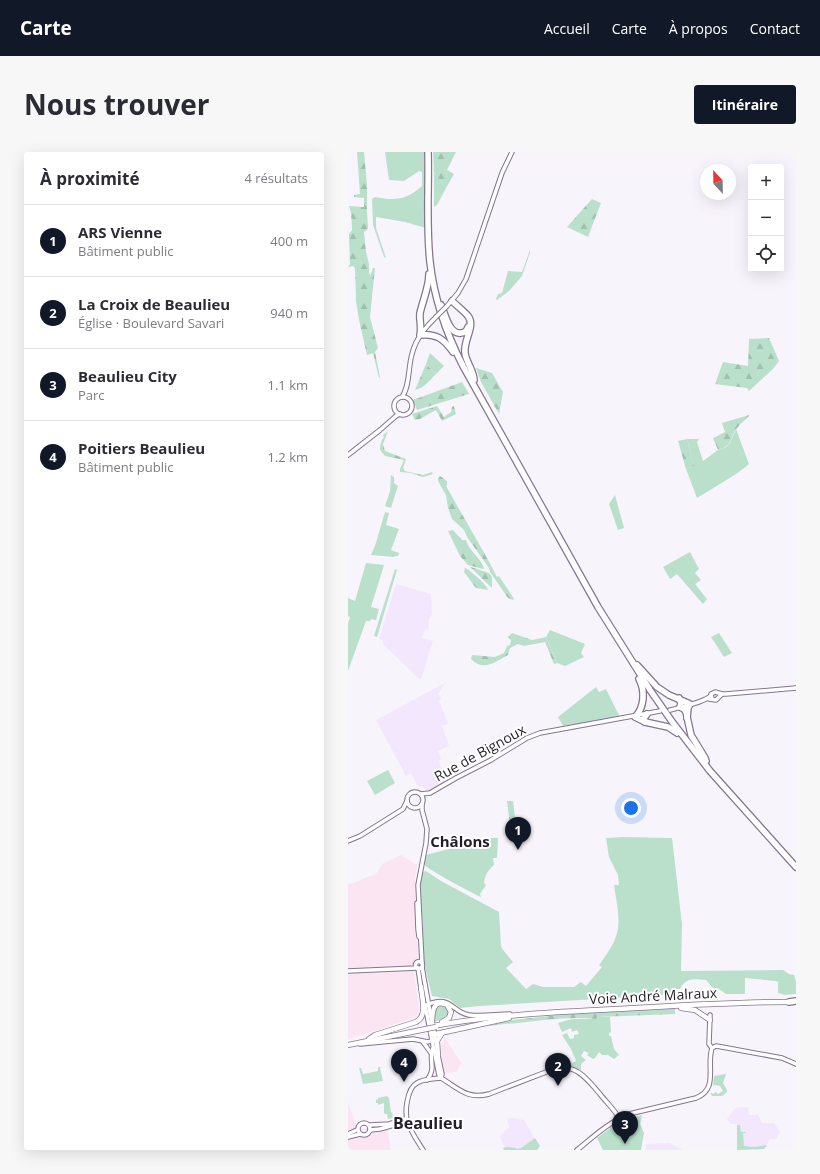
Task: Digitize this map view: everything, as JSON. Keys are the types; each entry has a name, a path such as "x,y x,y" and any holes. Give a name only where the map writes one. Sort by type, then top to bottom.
{"highway":[{"path":"429,152 428,245 433,285 449,336 463,366 588,590 662,708 691,748 735,800 796,867"},
{"path":"429,152 432,251 435,277 447,304 454,341 474,380 635,665 706,761 796,862"},
{"path":"430,262 428,264 428,284 420,317 423,327 447,344 460,364 463,366"},
{"path":"447,304 468,320 469,325 464,332 458,333 451,328 447,304"},
{"path":"447,304 467,315 470,320 471,326 464,347 474,380"},
{"path":"423,327 420,335 433,335"},
{"path":"635,665 657,687 669,695 690,704 687,718"},
{"path":"635,665 634,668 641,682 643,693 640,709 635,717 645,722 663,725 672,729 691,748"},
{"path":"679,698 681,703 680,708 685,710 691,735 706,761"},
{"path":"640,709 646,714 644,718 645,722"},
{"path":"789,1002 796,1002"}],"main road":[{"path":"369,1039 375,1035 416,1022 421,1018 423,1012 421,987"},
{"name":"Voie André Malraux","path":"348,1045 435,1025 517,1015 741,1002 789,1002"},
{"path":"438,1004 446,1004 450,1010 450,1017 435,1025 432,1014 434,1008 438,1004"},
{"path":"664,1006 689,1008 704,1016 710,1017"},
{"path":"433,1040 443,1032 492,1021 537,1014"},
{"name":"Voie André Malraux","path":"348,1045 369,1039 425,1028"},
{"path":"438,1056 438,1038 443,1032"}],"street":[{"path":"423,327 436,317 460,290 466,279 502,173 512,152"},
{"path":"402,397 406,387 412,353 420,335"},
{"path":"348,454 380,430 393,418 400,414 405,414 412,408 406,387"},
{"path":"393,418 395,410 394,403 397,399 402,397 408,398"},
{"path":"395,410 400,414"},
{"path":"710,698 713,692 719,695 796,688"},
{"path":"670,710 710,698 716,700 719,695"},
{"name":"Rue de Bignoux","path":"421,794 430,793 491,760 527,738 540,733 635,717 660,711"},
{"path":"394,815 404,808 411,793 416,792 421,794 423,797 422,810 427,829 427,839 418,885 418,929 421,944"},
{"name":"Rue de Bignoux","path":"423,803 430,793"},
{"path":"408,801 409,805 421,811 425,818"},
{"path":"348,841 360,836 406,808 419,807 423,803"},
{"path":"418,916 421,936 418,966 421,987 426,1005 435,1025 431,1054 433,1069 427,1080"},
{"path":"396,969 418,966"},
{"path":"348,971 413,969 418,966"},
{"path":"418,966 439,1075 441,1078 461,1092 481,1096 554,1069 562,1067 571,1068 587,1078 620,1118"},
{"path":"426,1005 444,1001 459,1012 470,1015 537,1014"},
{"path":"577,1150 611,1123 620,1118 629,1114 696,1098 705,1093 710,1084 712,1048 709,1044 710,1017"},
{"path":"348,1045 433,1040"},
{"path":"433,1040 442,1074 441,1078"},
{"path":"423,1041 431,1054"},
{"path":"712,1048 717,1046 782,1058 796,1064"},
{"path":"423,1150 407,1120 409,1091 417,1082 441,1078"},
{"path":"358,1132 358,1127 360,1124 389,1124 407,1120"},
{"path":"348,1135 358,1132 366,1134 370,1130 380,1129 407,1120"},
{"path":"369,1125 370,1130"}],"shaded area":[{"path":"396,584 431,594 432,614 429,619 428,630 425,629 422,638 433,641 421,679 419,679 383,644 383,640 379,639"},
{"path":"445,683 437,695 439,694 441,699 439,701 448,724 442,726 449,746 438,751 441,759 438,761 448,780 428,792 424,788 417,785 411,773 406,776 376,720"},
{"path":"401,855 417,865 415,878 419,956 414,972 419,1010 416,1017 348,1039 348,884 377,873 382,864"},
{"path":"445,1038 462,1064 459,1066 458,1071 444,1073 441,1046"},
{"path":"348,1102 356,1124 362,1129 387,1125 391,1150 348,1150"},
{"path":"748,1107 749,1115 758,1114 762,1123 774,1123 780,1132 776,1139 770,1139 764,1149 737,1150 737,1124 731,1124 727,1119 735,1108"},
{"path":"509,1118 524,1120 540,1147 537,1150 504,1150 503,1148 505,1147 500,1137 502,1133 510,1127 507,1122"},
{"path":"670,1143 682,1150 645,1150 646,1144"}],"green space":[{"path":"357,152 364,152 367,185 368,227 364,232 370,275 373,268 375,268 370,317 378,348 375,352 379,378 373,353 367,355 359,320 356,301 355,268 353,266 348,266 350,265 349,234 352,230 349,206 364,207 364,198 354,197 354,195 360,194"},
{"path":"385,152 426,152 426,228 405,222 376,217 376,228 386,258 384,257 373,225 372,199 375,197 395,199 406,197 422,186 422,172 419,171 404,181 389,180"},
{"path":"433,152 456,152 447,170 454,174 446,188 434,173"},
{"path":"434,173 446,188 437,205 434,207"},
{"path":"592,199 601,203 588,237 567,227"},
{"path":"530,250 522,276 509,291 497,300 498,294 502,293 508,271 522,272"},
{"path":"769,338 779,361 773,369 749,391 747,388 715,384 723,362 748,366 749,339"},
{"path":"430,353 444,366 436,374 426,364"},
{"path":"426,364 436,374 424,386 415,390"},
{"path":"476,368 492,373 503,392 499,414 481,382"},
{"path":"462,382 469,394 417,410 413,400"},
{"path":"437,406 444,417 451,412 452,407 454,406 456,414 442,421 436,410 420,419 415,420 412,414"},
{"path":"749,415 737,428 727,446 718,450 713,438 725,432 722,423"},
{"path":"736,429 749,464 730,478 697,498 686,469 694,466 687,439 699,439 697,442 703,461 718,450 726,447 730,443"},
{"path":"388,431 383,444 385,451 406,459 403,468 405,471 423,475 432,472 433,474 423,477 411,473 400,472 404,460 385,456 380,450 384,437 383,435"},
{"path":"687,439 694,466 686,469 678,441"},
{"path":"391,475 394,477 394,483 398,486 391,508 385,506 390,491"},
{"path":"440,476 447,481 446,486 497,577 499,576 514,599 513,600 508,598 467,537 464,530 452,519 448,508 446,495 438,481"},
{"path":"615,495 624,528 618,530 609,504"},
{"path":"385,512 389,513 386,525 399,529 391,550 399,553 398,556 394,557 371,555"},
{"path":"453,530 462,540 466,540 467,544 482,564 483,569 468,565 460,556 448,531"},
{"path":"690,552 699,569 695,573 701,580 695,584 707,599 703,604 677,574 670,579 663,567"},
{"path":"366,563 384,565 371,607 379,609 376,620 371,619 370,621 366,621 348,671 348,624 350,617 348,616 348,598 355,601"},
{"path":"470,567 489,573 492,577 492,588"},
{"path":"465,568 478,578 488,590 476,588 464,572"},
{"path":"395,569 397,570 377,637 374,636"},
{"path":"550,630 585,644 581,653 584,657 565,666 557,663 546,637"},
{"path":"512,633 532,640 546,637 557,663 554,664 545,642 524,646 518,644 510,648 508,655 490,664 480,665 471,659 472,655 495,657 504,653 507,646 510,645 511,640 508,637"},
{"path":"719,633 732,653 724,657 711,637"},
{"path":"596,687 599,692 606,689 620,717 563,726 558,717"},
{"path":"388,770 395,783 375,795 367,781"},
{"path":"507,801 513,801 517,834 511,834"},
{"path":"491,838 498,838 497,858 493,858 494,865 486,875 484,883 486,885 480,894 481,897 441,876 424,864 426,855"},
{"path":"606,838 672,838 682,924 681,971 783,970 794,975 796,982 796,994 785,995 778,993 778,982 776,981 745,978 745,994 726,994 719,989 713,988 706,980 694,979 685,982 674,994 665,995 460,1008 449,999 432,996 423,959 423,927 420,884 422,872 426,871 441,881 499,912 501,946 513,962 506,968 526,989 533,984 543,987 574,987 581,982 586,986 602,967 599,965 613,944 618,927 618,909 614,885 619,885 618,875 609,857"},
{"path":"441,1005 447,1007 449,1012 448,1016 433,1023 433,1013 436,1007"},
{"path":"675,1008 675,1014 598,1017 596,1019 567,1018 489,1025 512,1020 577,1013"},
{"path":"599,1017 610,1017 611,1032 609,1033 609,1036 611,1036 614,1049 619,1055 614,1059 608,1055 602,1055 599,1052 593,1059 587,1055 589,1053 584,1051 581,1056 586,1060 581,1064 581,1070 568,1065 576,1061 571,1049 562,1035 567,1033 570,1039 574,1038 574,1035 579,1034 577,1030 572,1032 571,1028 562,1032 558,1023 572,1019 595,1019"},
{"path":"378,1067 381,1067 383,1081 363,1084 359,1068 361,1068 363,1074 378,1071"},
{"path":"726,1074 723,1083 727,1092 722,1096 712,1096 710,1092 713,1094 716,1092 718,1094 723,1091 720,1086 713,1086 714,1076"},
{"path":"387,1096 389,1098 391,1112 393,1115 393,1118 388,1119 387,1114 384,1113 384,1103 378,1105 378,1103 376,1103 376,1099 378,1100 378,1098"},
{"path":"642,1115 640,1124 644,1133 641,1150 603,1150 597,1138 617,1123"},
{"path":"737,1125 740,1125 741,1132 746,1132 743,1133 744,1146 755,1147 767,1145 764,1149 737,1150"},
{"path":"535,1138 540,1146 537,1150 504,1150 503,1148 521,1148"}],"place":[{"name":"ARS Vienne","path":"518,850"},
{"name":"Poitiers Beaulieu","path":"404,1082"},
{"name":"La Croix de Beaulieu","path":"558,1086"},
{"name":"Beaulieu City","path":"625,1144"}],"district":[{"name":"Châlons","path":"460,842"},
{"name":"Beaulieu","path":"428,1123"}]}
